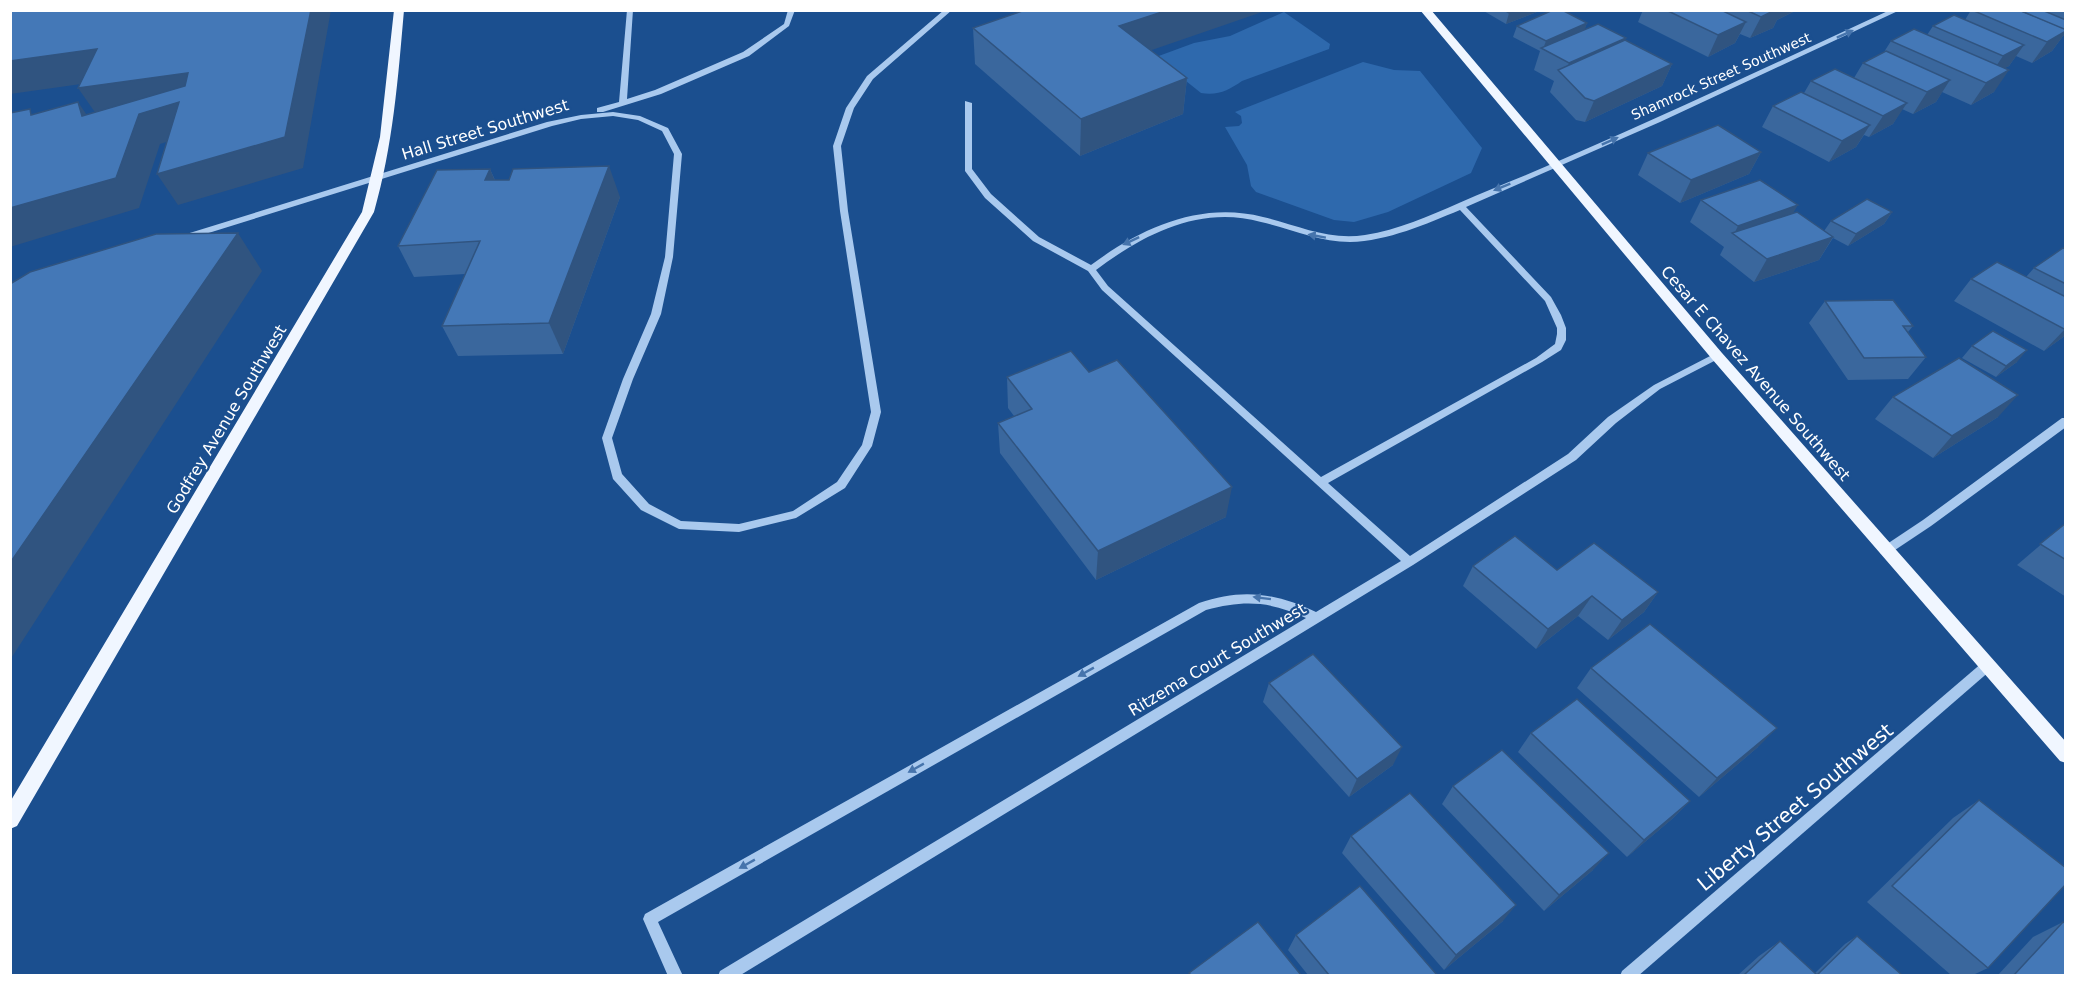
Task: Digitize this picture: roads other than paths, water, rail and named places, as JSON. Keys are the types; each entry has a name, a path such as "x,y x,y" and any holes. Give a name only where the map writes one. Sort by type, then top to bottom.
{"main road":[{"name":"Godfrey Avenue Southwest","path":"10,820 358,232 380,176 399,10"},
{"name":"Cesar E Chavez Avenue Southwest","path":"1425,10 1717,356 1885,551 2066,755"}],"street":[{"path":"624,103 630,10"},
{"path":"581,117 658,92 746,54 787,25 792,10"},
{"name":"Hall Street Southwest","path":"170,242 380,176 581,117 613,114 653,122 665,130 678,154 669,257 656,314 628,379 607,438 617,476 645,507 679,525 739,528 796,514 841,485 867,446 876,412 843,211 837,146 850,108 870,78 949,10"},
{"name":"Shamrock Street Southwest","path":"1091,269 1119,247 1158,229 1208,213 1233,212 1318,237 1361,238 1402,231 1557,166 1897,10"},
{"path":"968,104 968,169 988,196 1036,239 1091,269 1105,288 1408,562"},
{"path":"1321,482 1539,360 1559,345 1562,336 1558,315 1548,299 1460,205"},
{"name":"Ritzema Court Southwest","path":"724,975 1408,562 1572,457 1612,420 1657,387 1717,356"},
{"path":"1885,551 1928,523 2066,422"},
{"path":"676,975 650,919 1203,606 1234,598 1261,597 1288,604 1317,618"},
{"name":"Liberty Street Southwest","path":"1628,975 1987,666"}]}
